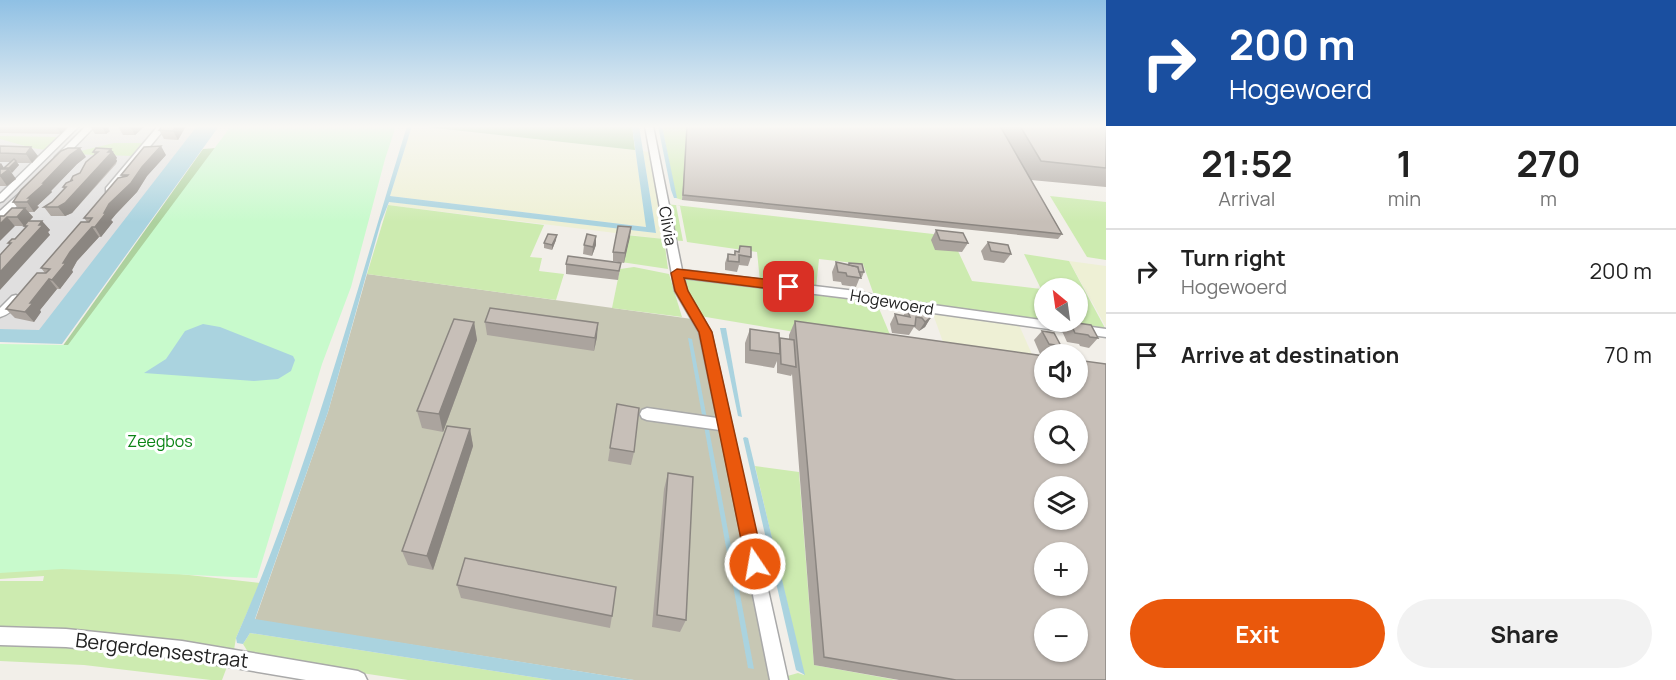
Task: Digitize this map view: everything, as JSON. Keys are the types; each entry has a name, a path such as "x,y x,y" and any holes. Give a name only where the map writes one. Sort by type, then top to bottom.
{"street":[{"path":"0,199 42,158"},
{"path":"47,170 59,158"},
{"path":"101,199 136,158"},
{"name":"Clivia","path":"655,158 681,291 705,332 780,680"},
{"path":"0,217 32,186"},
{"name":"Hogewoerd","path":"677,273 856,295 890,303 1106,333"},
{"path":"0,314 5,312 20,294"},
{"path":"647,414 726,426"},
{"name":"Bergerdensestraat","path":"0,636 66,638 182,650 358,680"}],"shaded area":[{"path":"0,158 190,158 60,339 0,337"},
{"path":"402,158 636,158 647,227 390,196"},
{"path":"644,158 650,158 664,239 388,205 390,202 432,206 656,233"},
{"path":"1069,261 1106,266 1106,327 1088,295 1088,278 1079,278"},
{"path":"367,274 692,319 700,334 770,680 634,680 255,620 328,412"},
{"path":"933,314 1019,325 1034,359 1034,367 948,356"}],"green space":[{"path":"197,158 210,158 101,348 62,347"},
{"name":"Zeegbos","path":"207,158 385,158 351,287 322,364 257,578 62,569 0,573 0,344 68,345"},
{"path":"668,158 685,158 682,200 676,198"},
{"path":"1050,196 1106,202 1106,260 1087,257"},
{"path":"666,204 676,205 683,241 671,240"},
{"path":"388,205 544,225 530,257 542,258 539,271 564,274 556,300 367,274"},
{"path":"677,205 951,236 972,281 1034,288 1034,320 875,298 863,264 819,259 816,288 760,281 757,252 687,242 680,206"},
{"path":"626,235 664,239 668,269 621,262"},
{"path":"1024,254 1069,261 1078,278 1036,278"},
{"path":"634,267 669,274 682,317 612,308 620,269"},
{"path":"682,278 866,301 878,306 896,349 700,316 686,296"},
{"path":"1088,296 1106,330 1088,328"},
{"path":"755,466 799,472 814,665 897,680 785,680 784,677 798,673 804,675"},
{"path":"0,560 55,560 260,583 236,638 234,650 59,628 0,626 0,581 43,581 44,576 0,579"},
{"path":"250,633 552,680 408,680 275,660 248,652 243,644"},
{"path":"0,643 80,646 228,664 222,680 211,680 84,665 0,661"}],"water":[{"path":"172,158 196,158 62,344 0,342 0,329 39,330"},
{"path":"398,158 402,158 390,196 646,227 636,158 644,158 656,233 389,202 381,222 328,412 255,619 634,680 552,680 250,633 243,644 237,643 236,638 286,513 349,320"},
{"path":"664,158 669,158 677,198 674,198"},
{"path":"203,324 220,327 293,356 295,360 291,371 278,379 254,381 144,373 166,359 185,331"},
{"path":"720,328 726,328 742,417 738,416"},
{"path":"688,338 692,339 754,669 748,668"},
{"path":"743,438 748,438 805,675 796,670"}],"building":[{"path":"54,158 67,158 28,198 31,198 27,202 13,202 21,190"},
{"path":"91,158 107,158 65,203 58,207 44,207 66,187 63,187 66,183 73,180 71,180 73,176 80,173"},
{"path":"135,158 150,158 131,183 109,204 104,213 106,213 70,252 63,263 66,263 52,280 49,279 25,312 6,309 37,273 46,273 50,269 41,268 81,222 89,222 92,218 84,218 118,178 128,175 121,175"},
{"path":"685,158 1018,158 1062,234 683,195"},
{"path":"1039,158 1106,158 1106,168 1041,161"},
{"path":"14,159 16,161 9,168 4,168"},
{"path":"0,169 9,169 0,176"},
{"path":"12,208 25,208 17,217 7,217 0,224 0,216 4,216"},
{"path":"28,221 42,221 39,225 43,225 0,272 0,255 11,243 8,243 27,226 24,226"},
{"path":"618,226 631,227 625,253 613,252"},
{"path":"936,230 963,233 968,243 940,240"},
{"path":"548,234 557,235 552,245 544,243"},
{"path":"587,234 596,236 593,247 584,245"},
{"path":"988,242 1008,245 1011,254 991,251"},
{"path":"740,246 751,247 751,257 739,255 739,262 728,261 728,254 735,255 735,251 739,252"},
{"path":"568,256 621,263 619,271 566,264"},
{"path":"836,262 858,267 861,278 838,272"},
{"path":"849,263 862,264 864,272 859,272 858,267 849,265"},
{"path":"490,308 598,323 595,338 485,322"},
{"path":"907,309 920,310 931,317 925,322 922,318 916,317 915,326 898,324 895,314 910,317"},
{"path":"454,319 474,322 439,414 417,411"},
{"path":"795,321 1034,355 1034,398 1088,398 1088,362 1106,364 1106,680 956,680 824,657"},
{"path":"1088,325 1091,325 1098,338 1088,335 1075,333 1088,332"},
{"path":"750,329 779,333 780,354 750,350"},
{"path":"1043,332 1054,333 1060,344 1049,344"},
{"path":"780,338 794,340 796,367 781,364"},
{"path":"617,404 639,408 634,452 610,448"},
{"path":"447,426 470,429 427,556 402,551"},
{"path":"668,473 693,477 686,620 657,615"},
{"path":"465,558 616,587 612,616 457,585"}],"route":[{"path":"755,564 705,332 681,291 677,273 789,287"}]}
